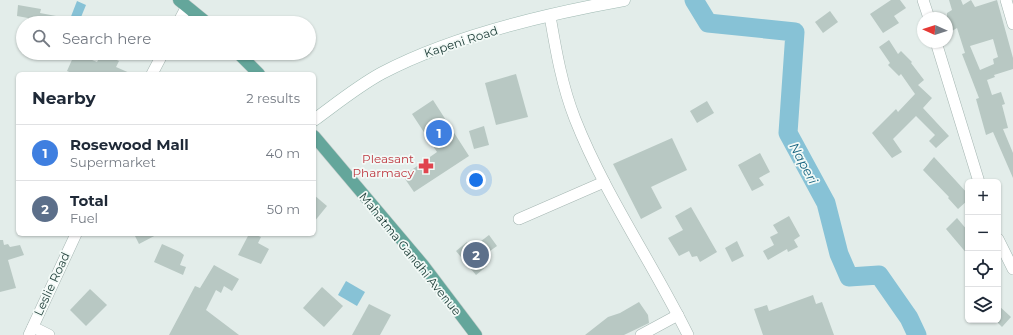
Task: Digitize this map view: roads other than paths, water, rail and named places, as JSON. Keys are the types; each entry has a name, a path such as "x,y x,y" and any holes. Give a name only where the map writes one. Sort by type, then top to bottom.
{"main road":[{"name":"Kapeni Road","path":"316,119 380,74 417,56 460,41 550,16 624,0"},
{"path":"183,3 198,16"},
{"path":"245,60 257,72"},
{"name":"Mahatma Gandhi Avenue","path":"316,138 423,265 476,335"}],"street":[{"path":"923,0 927,12"},
{"path":"1006,0 1013,24"},
{"path":"180,16 183,3"},
{"path":"550,16 556,57 575,119 604,182 688,335"},
{"path":"938,48 978,179"},
{"path":"153,72 159,60"},
{"path":"519,219 604,182"},
{"name":"Leslie Road","path":"31,331 75,236"},
{"path":"1001,245 1013,269"},
{"path":"641,335 678,315"},
{"path":"31,331 49,335"}],"water":[{"path":"77,1 86,5 81,16 71,16"},
{"path":"346,281 365,292 357,306 338,295"}],"waterway":[{"name":"Naperi","path":"694,0 708,23 795,32 788,133 826,203 839,254 849,277 879,275 909,318 917,335"}],"place":[{"name":"Rosewood Mall","path":"439,133"},
{"name":"Pleasant Pharmacy","path":"426,166"},
{"name":"Total","path":"476,255"}]}
